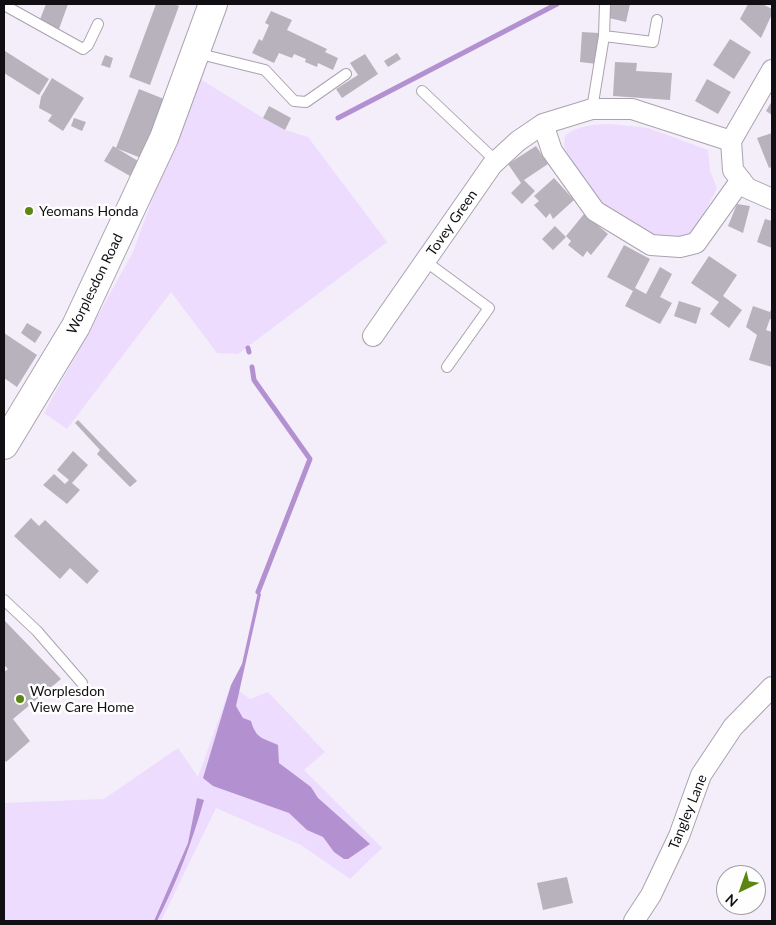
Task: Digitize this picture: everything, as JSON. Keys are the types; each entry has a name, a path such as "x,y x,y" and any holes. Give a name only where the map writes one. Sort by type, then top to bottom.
{"main road":[{"name":"Worplesdon Road","path":"4,445 76,326 164,138 213,4"}],"street":[{"path":"772,70 731,141 733,170 747,188 772,198"},
{"name":"Tovey Green","path":"373,336 496,162 518,141 544,124 592,109 632,109 731,141"},
{"path":"544,124 552,151 595,210 651,245 680,247 696,243 741,180"},
{"name":"Tangley Lane","path":"634,921 650,895 679,836 701,775 733,727 772,687"}],"lane":[{"path":"592,109 604,36 605,4"},
{"path":"4,5 83,49 88,46 98,24"},
{"path":"604,36 653,42 657,20"},
{"path":"196,53 265,70 294,101 306,102 346,74"},
{"path":"422,91 496,162"},
{"path":"426,261 489,308 447,367"},
{"path":"4,600 37,631 82,682"}],"shaded area":[{"path":"197,77 285,130 308,137 387,242 238,354 217,353 171,292 67,429 44,413 133,252"},
{"path":"610,124 648,128 708,150 710,171 717,188 697,227 686,240 647,236 585,193 564,146 565,136 580,128"},
{"path":"258,592 261,594 236,706 243,718 251,721 258,735 278,745 279,763 311,787 318,798 370,844 348,859 344,859 334,852 323,837 307,830 289,813 213,786 203,778 231,685 242,664"},
{"path":"231,685 250,699 268,692 325,752 304,770 382,848 350,879 301,845 216,808 161,921 4,921 4,803 104,799 178,748 198,777"},
{"path":"197,798 204,800 189,846 157,921 154,921 188,843"}],"building":[{"path":"46,4 68,4 59,29 39,22"},
{"path":"156,4 174,4 179,6 150,85 129,77"},
{"path":"611,4 630,4 626,22 609,18"},
{"path":"748,4 762,4 772,9 772,14 761,38 740,19"},
{"path":"271,11 292,20 287,30 327,49 325,52 338,58 333,70 318,63 317,67 305,62 306,59 294,54 292,58 279,53 274,63 252,53 259,39 262,41 269,25 265,23"},
{"path":"582,32 599,33 597,64 580,62"},
{"path":"730,39 751,52 734,79 713,65"},
{"path":"5,51 49,79 39,95 4,73"},
{"path":"397,53 401,59 388,67 384,61"},
{"path":"365,54 378,74 342,98 336,89 358,75 350,63"},
{"path":"105,55 113,58 110,68 101,65"},
{"path":"615,62 637,63 636,71 672,73 670,100 613,96"},
{"path":"52,78 84,98 63,131 48,121 52,115 39,108 41,97"},
{"path":"707,79 731,92 718,114 695,101"},
{"path":"139,89 164,99 141,158 116,148"},
{"path":"772,101 772,115 766,111"},
{"path":"269,106 291,118 285,130 263,118"},
{"path":"74,118 86,122 82,131 71,126"},
{"path":"772,133 772,167 769,168 757,138"},
{"path":"113,146 138,161 130,176 104,161"},
{"path":"536,146 548,164 524,180 535,191 522,204 511,193 521,183 508,164"},
{"path":"554,178 574,200 553,219 550,213 546,218 534,205 539,201 534,196"},
{"path":"737,204 750,206 743,233 728,226"},
{"path":"584,214 608,234 591,255 587,251 583,257 568,245 571,241 566,236"},
{"path":"765,219 772,221 772,248 757,242"},
{"path":"555,226 566,237 553,250 542,239"},
{"path":"624,245 650,259 635,288 646,294 660,267 672,274 660,297 672,303 660,324 625,306 633,291 607,277"},
{"path":"709,256 737,275 723,296 742,310 729,328 710,314 719,302 691,283"},
{"path":"679,301 701,308 696,324 674,316"},
{"path":"753,306 770,312 772,307 772,319 770,319 766,330 772,332 772,367 749,360 757,335 746,327"},
{"path":"27,323 42,332 35,343 21,333"},
{"path":"4,333 37,355 17,387 4,378"},
{"path":"78,420 137,481 130,487 97,454 100,450 75,423"},
{"path":"73,451 88,465 72,483 80,490 67,504 43,485 54,474 65,484 69,480 57,470"},
{"path":"31,518 39,526 45,520 99,571 87,584 70,568 60,579 14,536"},
{"name":"Worplesdon View Care Home","path":"5,621 61,679 13,719 30,741 6,762 4,759 4,672 8,669 4,665"},
{"path":"567,877 573,903 543,910 537,883"}],"waterway":[{"path":"338,118 557,4"},
{"path":"248,348 249,352"},
{"path":"252,367 254,380 310,459 258,592"}],"place":[{"name":"Yeomans Honda","path":"29,211"},
{"name":"Worplesdon View Care Home","path":"20,699"}]}
